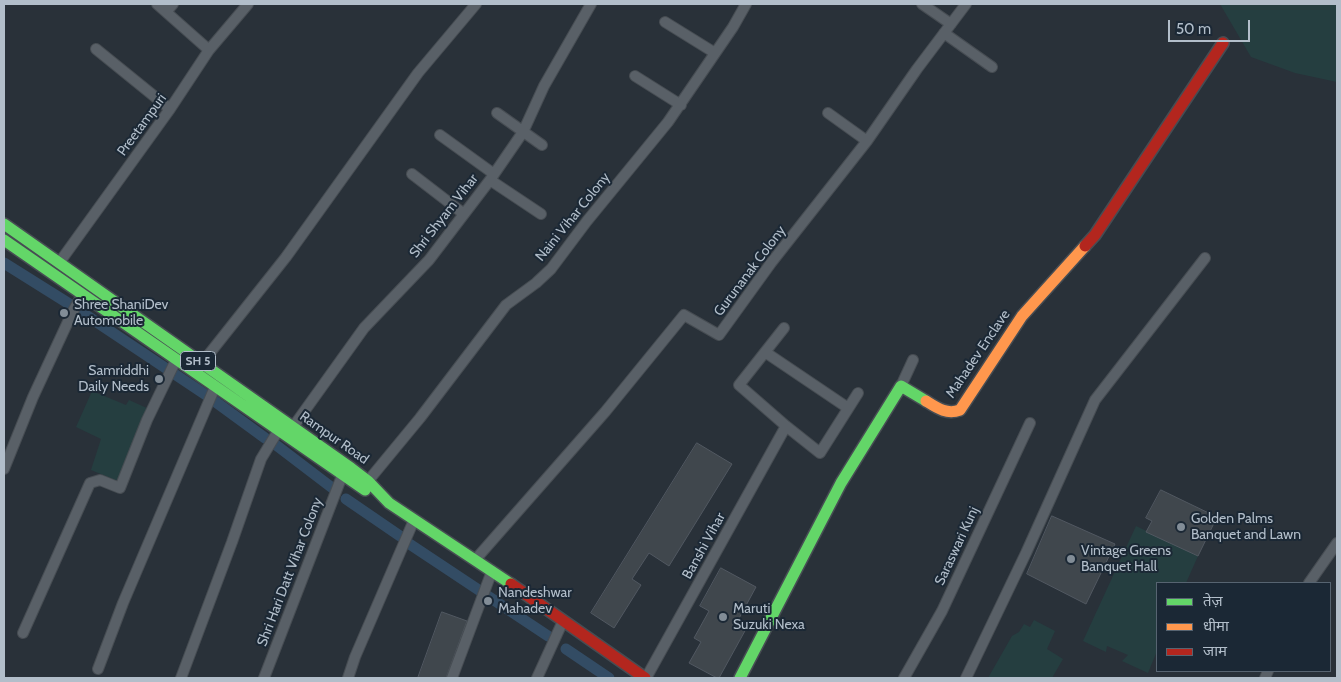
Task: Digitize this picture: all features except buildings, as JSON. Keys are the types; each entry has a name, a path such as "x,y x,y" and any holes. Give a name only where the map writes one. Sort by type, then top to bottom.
{"main road":[{"name":"Mahadev Enclave","path":"902,386 940,410 953,413 960,410 1022,316 1095,235 1223,43"},
{"name":"Rampur Road","path":"4,224 368,481 389,503 492,571 646,678"},
{"path":"4,240 172,367 215,387 342,476 389,503"},
{"path":"740,678 841,483 902,386"}],"street":[{"path":"156,4 209,50"},
{"path":"166,12 173,4"},
{"name":"Preetampuri","path":"59,263 170,109 209,50 248,4"},
{"path":"202,363 286,257 418,73 476,4"},
{"name":"Shri Shyam Vihar","path":"293,427 364,328 429,260 492,177 523,132 544,86 590,4"},
{"name":"Naini Vihar Colony","path":"368,481 420,418 506,305 536,283 551,269 680,105 746,4"},
{"path":"922,4 951,24"},
{"name":"Gurunanak Colony","path":"475,560 605,412 684,315 719,335 771,263 867,141 966,4"},
{"path":"665,22 715,54"},
{"path":"944,33 992,66"},
{"path":"96,49 170,109"},
{"path":"634,76 680,105"},
{"path":"828,113 867,141"},
{"path":"497,114 542,145"},
{"path":"440,135 541,214"},
{"path":"412,174 464,214"},
{"path":"966,678 1026,553 1095,400 1205,258"},
{"path":"4,469 33,397 80,299"},
{"path":"784,328 739,386 820,453 858,392"},
{"path":"764,352 848,408"},
{"path":"902,386 913,360"},
{"path":"23,633 90,483 100,480 120,488 147,420 172,367"},
{"path":"98,669 123,602 215,387"},
{"name":"Saraswari Kunj","path":"904,678 942,611 1030,423"},
{"name":"Banshi Vihar","path":"646,678 786,426"},
{"path":"181,678 261,459 278,431"},
{"name":"Shri Hari Datt Vihar Colony","path":"264,678 342,476"},
{"path":"348,678 355,657 414,520"},
{"path":"1310,582 1337,543"},
{"path":"452,678 492,571"},
{"path":"537,678 563,621"}],"green space":[{"path":"1220,4 1337,4 1337,82 1295,73 1251,57"},
{"path":"92,391 126,405 129,400 149,409 120,482 91,470 101,439 76,427"},
{"path":"1136,526 1198,556 1186,582 1156,582 1156,653 1148,673 1122,661 1128,655 1107,646 1106,652 1083,641"},
{"path":"1034,620 1055,631 1047,649 1063,659 1052,678 988,678 1012,636 1019,632 1024,624 1030,627"}],"waterway":[{"path":"4,263 206,395"},
{"path":"213,400 265,438"},
{"path":"276,445 335,490"},
{"path":"346,499 400,536"},
{"path":"408,543 548,636"},
{"path":"566,649 609,678"}],"traffic: fast":[{"path":"4,224 351,468 368,481 389,503 511,584"},
{"path":"4,240 365,490"},
{"path":"740,678 841,483 901,386 926,401"}],"traffic: slow":[{"path":"926,401 946,411 960,410 1022,316 1085,246"}],"traffic: jam":[{"path":"1085,246 1095,235 1223,43"},
{"path":"511,584 645,678"}],"place":[{"name":"Shree ShaniDev Automobile","path":"64,313"},
{"name":"Samriddhi Daily Needs","path":"159,379"},
{"name":"Golden Palms Banquet and Lawn","path":"1181,527"},
{"name":"Vintage Greens Banquet Hall","path":"1071,559"},
{"name":"Nandeshwar Mahadev","path":"488,601"},
{"name":"Maruti Suzuki Nexa","path":"723,617"}]}
